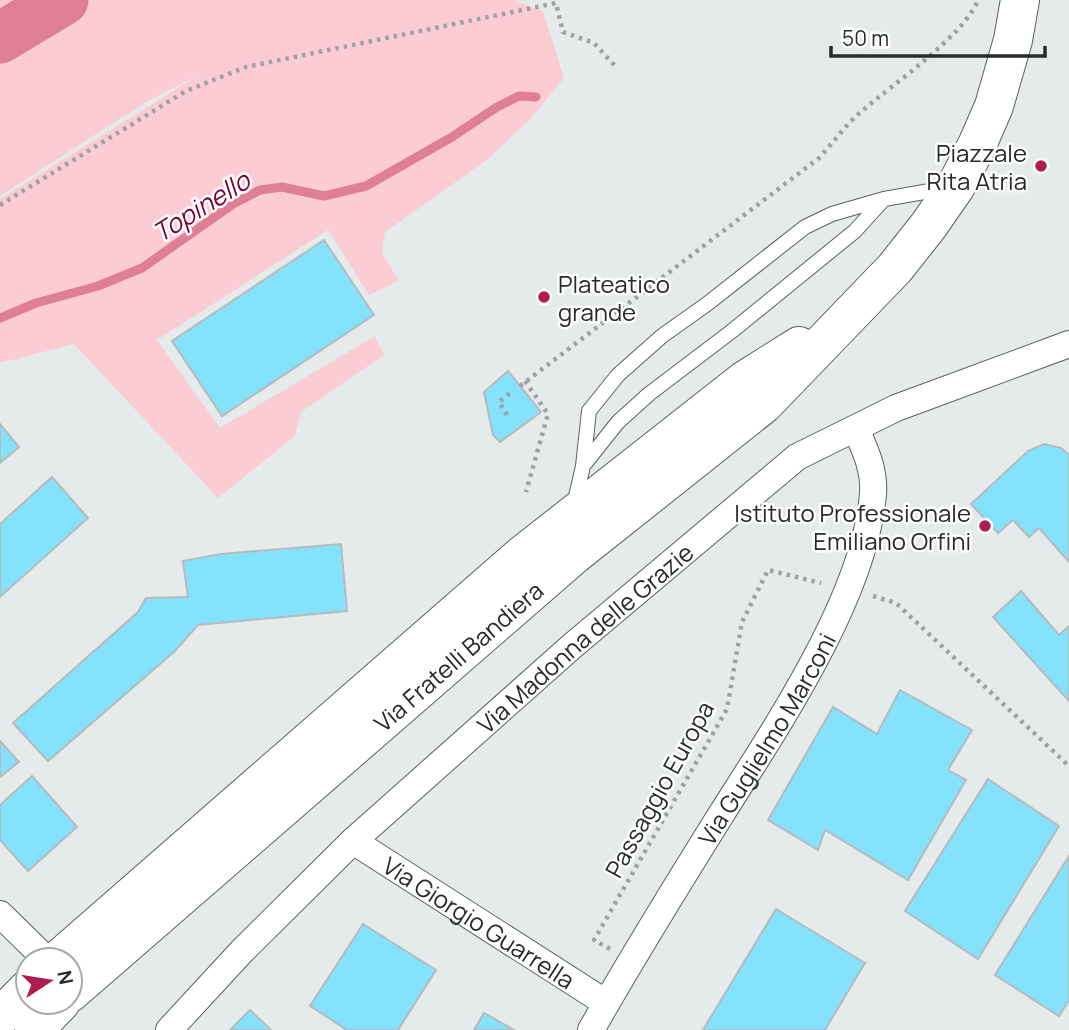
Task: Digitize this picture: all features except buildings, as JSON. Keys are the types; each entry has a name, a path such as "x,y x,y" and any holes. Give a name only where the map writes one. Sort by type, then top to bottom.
{"main road":[{"name":"Via Fratelli Bandiera","path":"84,981 574,555 764,404 895,268 956,186 994,106 1013,40 1020,0"},
{"name":"Via Fratelli Bandiera","path":"74,946 480,590 554,529 745,380 845,317"},
{"path":"0,1017 14,1003"},
{"path":"34,1030 48,1016"}],"street":[{"name":"Via Madonna delle Grazie","path":"169,1030 242,951 353,841 571,647 797,457 897,408 1069,345"},
{"name":"Via Guglielmo Marconi","path":"590,1030 630,960 757,757 814,659 848,589 866,535 873,493 870,461 856,429"},
{"name":"Via Giorgio Guarrella","path":"353,841 606,1003"},
{"path":"0,914 33,946"}],"lane":[{"path":"554,529 575,501 583,466 589,411 618,375 662,336 708,304 804,228 832,214 884,199 956,186"},
{"path":"583,466 618,422 649,394 855,231 884,199"}],"path":[{"path":"520,386 818,158 859,113 926,59 973,13 978,0"},
{"path":"0,205 186,91 246,67 556,3 564,32 594,43 616,67"},
{"path":"525,382 548,414 527,492"},
{"path":"507,415 499,402 510,393"},
{"name":"Passaggio Europa","path":"630,960 594,940 727,709 743,622 768,570 848,589"},
{"path":"848,589 896,603 1069,766"}],"shaded area":[{"path":"0,0 533,0 515,1 543,11 564,78 532,117 487,160 385,232 382,253 399,281 369,295 328,230 157,340 220,428 375,336 384,355 301,412 295,436 218,498 74,344 0,363 0,199 202,73 146,102 0,196"}],"waterway":[{"path":"0,38 63,0"},
{"name":"Topinello","path":"0,318 36,303 98,286 142,268 233,204 260,190 282,187 324,196 366,186 452,137 497,107 519,96 536,97"}],"place":[{"name":"Piazzale Rita Atria","path":"1041,166"},
{"name":"Plateatico grande","path":"544,297"},
{"name":"Istituto Professionale Emiliano Orfini","path":"985,526"}]}
